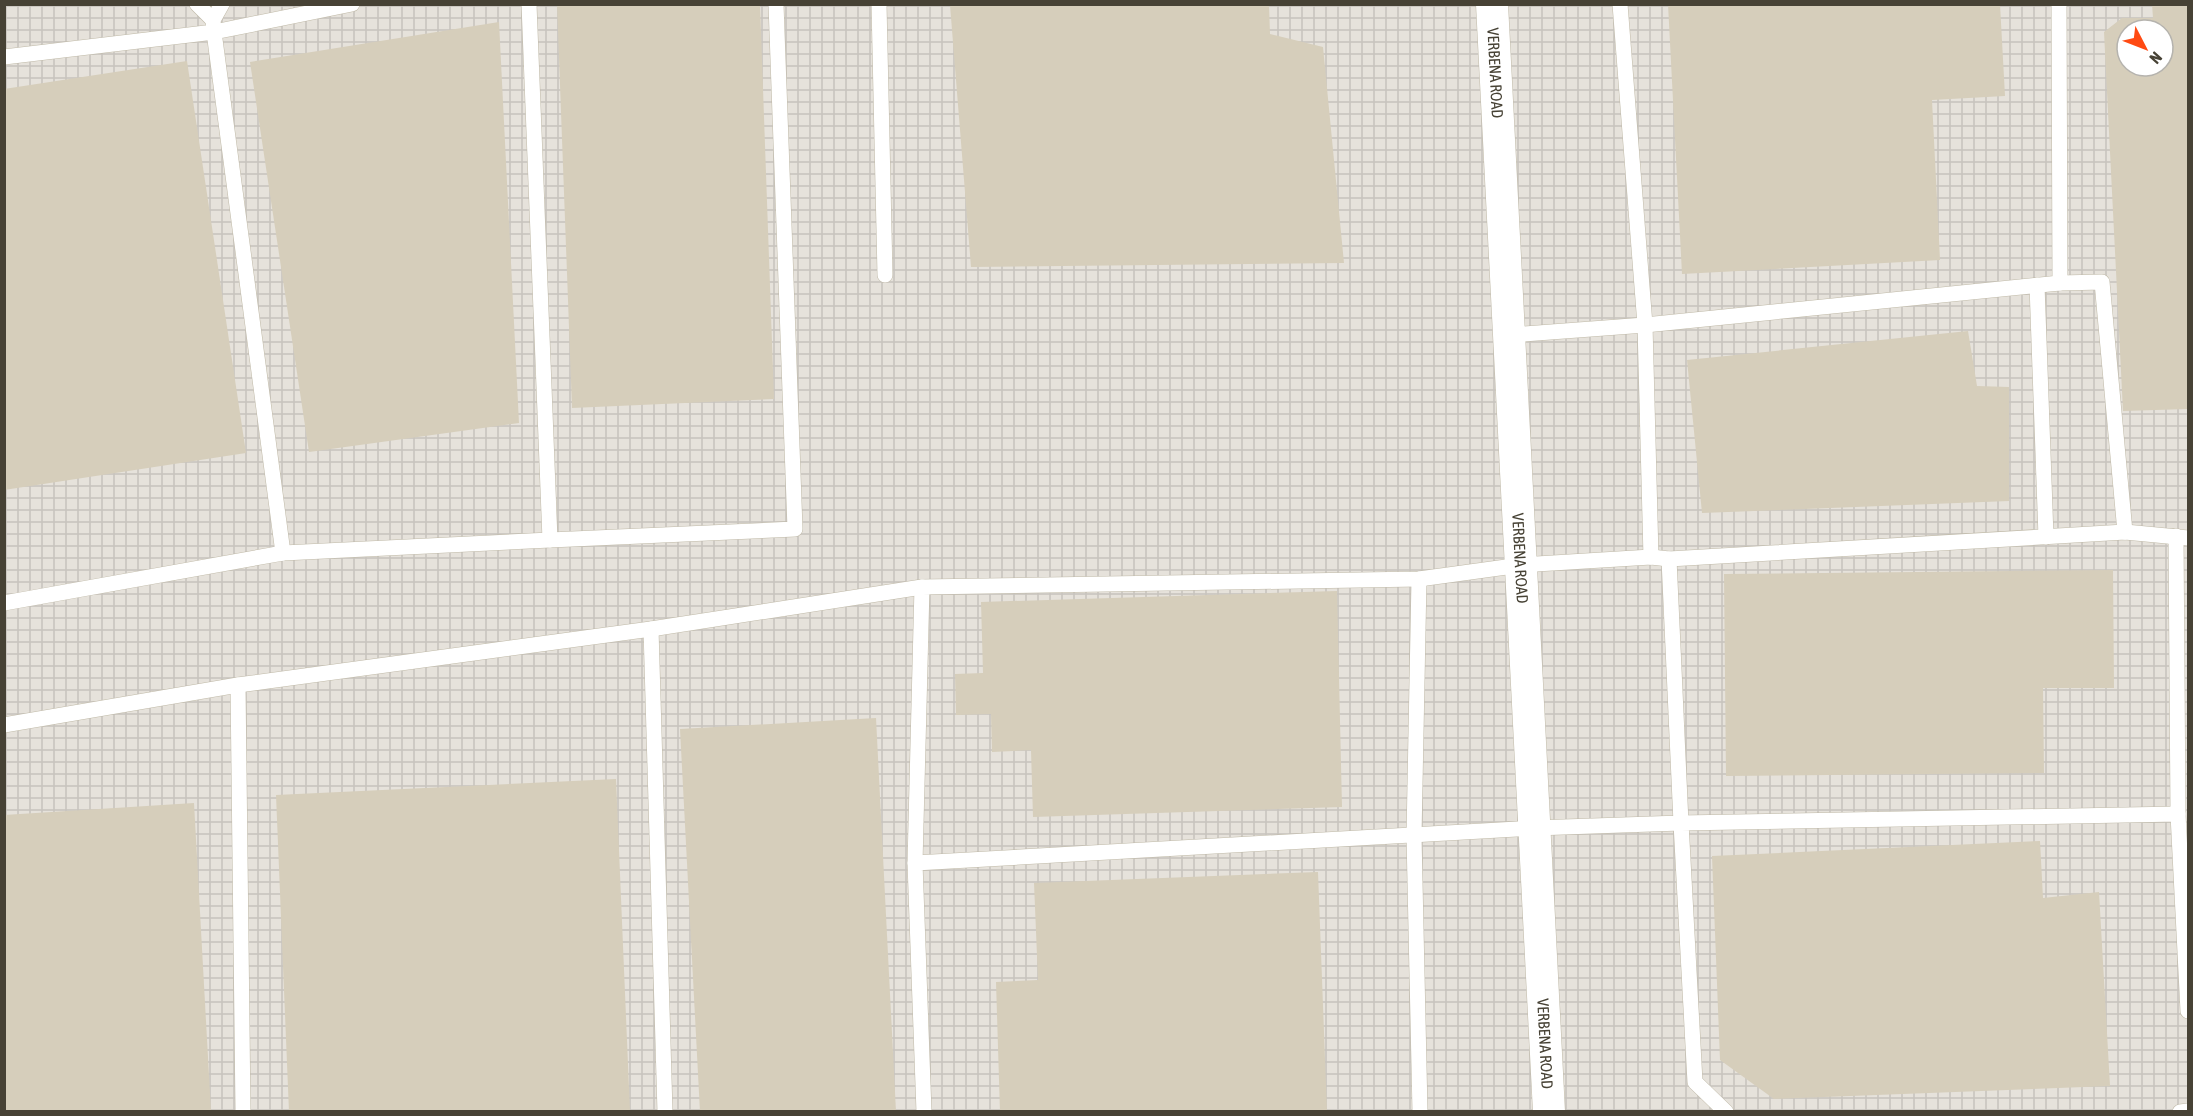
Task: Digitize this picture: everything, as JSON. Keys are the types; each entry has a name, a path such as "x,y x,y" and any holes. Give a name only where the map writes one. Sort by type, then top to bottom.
{"street":[{"name":"VERBENA ROAD","path":"1492,4 1549,1112"}],"lane":[{"path":"197,4 214,26"},
{"path":"222,4 214,26 283,553"},
{"path":"4,57 352,4"},
{"path":"529,4 549,540"},
{"path":"4,603 283,553 795,529 776,4"},
{"path":"879,4 885,275"},
{"path":"1620,4 1645,325 1651,557"},
{"path":"2059,4 2060,283"},
{"path":"1509,335 1645,325 2037,285 2102,282 2125,532"},
{"path":"2037,285 2046,537"},
{"path":"4,725 238,685 651,629 922,587 1419,579 1521,565 1651,557 1668,559 2125,532 2182,537 2178,814 2188,1011"},
{"path":"1668,559 1695,1082 1726,1112"},
{"path":"1419,579 1414,836 1420,1112"},
{"path":"922,587 915,863 924,1112"},
{"path":"651,629 665,1112"},
{"path":"238,685 243,1112"},
{"path":"915,863 1534,828 1681,823 2178,814"},
{"path":"2180,1112 2188,1111"}],"shaded area":[{"path":"5,5 2188,5 2188,1111 5,1111"}],"building":[{"path":"557,4 760,4 774,399 572,408"},
{"path":"1668,4 2000,4 2005,96 1932,100 1940,260 1682,274"},
{"path":"2152,4 2188,4 2188,409 2123,411 2104,32 2115,23 2115,78 2175,78 2175,18 2153,18"},
{"path":"950,5 1269,5 1270,34 1323,47 1344,263 971,267"},
{"path":"499,22 519,423 309,452 250,62"},
{"path":"187,61 246,453 4,490 4,89"},
{"path":"1968,331 1977,386 2009,387 2009,501 1702,513 1687,360"},
{"path":"2113,570 2114,688 2043,688 2044,773 1726,776 1724,574"},
{"path":"1337,591 1342,807 1033,817 1031,750 992,752 991,714 956,715 955,674 983,673 981,602"},
{"path":"876,718 896,1112 700,1112 680,729"},
{"path":"616,779 630,1112 289,1112 276,795"},
{"path":"194,803 211,1112 4,1112 4,815"},
{"path":"2040,841 2043,898 2099,892 2110,1086 1774,1099 1720,1060 1712,856"},
{"path":"1318,872 1327,1112 1000,1112 996,982 1038,980 1034,883"}]}
